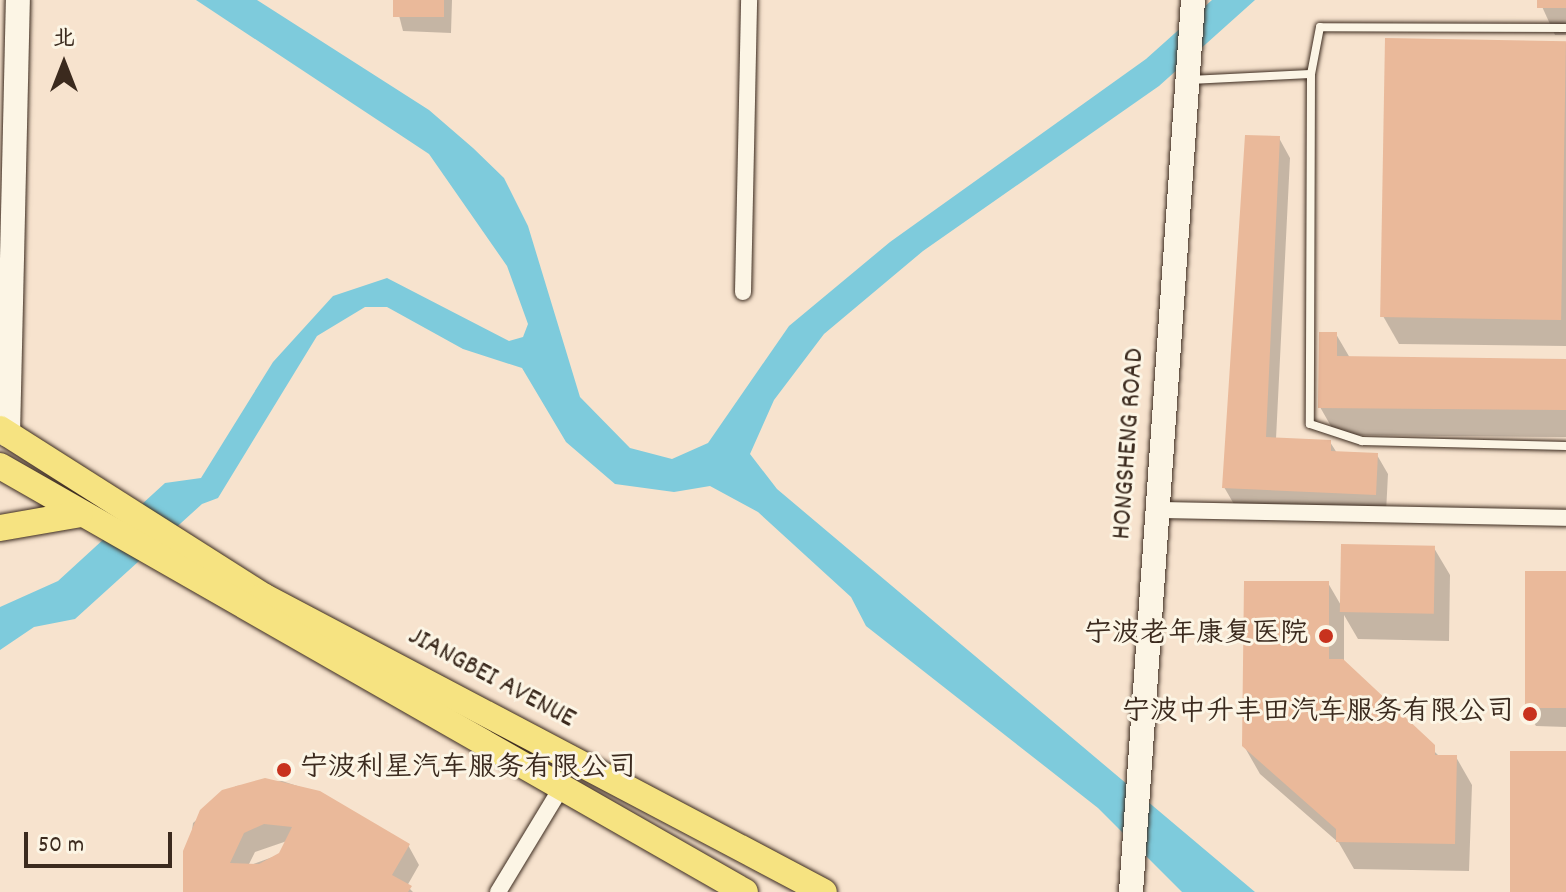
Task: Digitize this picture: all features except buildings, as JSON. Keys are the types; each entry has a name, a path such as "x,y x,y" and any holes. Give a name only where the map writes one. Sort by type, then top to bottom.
{"main road":[{"path":"4,432 90,487 206,574"},
{"path":"0,466 81,514 206,574 561,788 745,892"},
{"path":"0,528 81,514"},
{"name":"JIANGBEI AVENUE","path":"206,574 824,892"}],"street":[{"path":"4,432 18,0"},
{"path":"743,292 749,0"},
{"name":"HONGSHENG ROAD","path":"1132,882 1193,0"},
{"path":"1157,510 1566,518"},
{"path":"498,892 561,788"}],"lane":[{"path":"1566,28 1320,27 1311,74 1310,424 1362,441 1566,446"},
{"path":"1189,69 1311,74"}],"water":[{"path":"196,0 257,0 429,110 473,148 504,178 528,226 580,397 630,448 672,459 708,443 789,326 890,242 1146,59 1212,0 1255,0 1159,86 923,251 824,334 774,400 750,454 777,489 1255,892 1182,892 1098,808 866,626 851,597 758,512 710,486 674,492 615,484 566,442 522,368 463,349 387,307 365,307 317,336 218,498 202,504 75,619 34,627 0,650 0,607 58,581 165,483 201,478 273,362 333,296 387,278 509,341 523,337 528,324 507,266 429,154"}],"place":[{"name":"宁波老年康复医院","path":"1326,636"},
{"name":"宁波中升丰田汽车服务有限公司","path":"1530,714"},
{"name":"宁波利星汽车服务有限公司","path":"284,770"}]}
